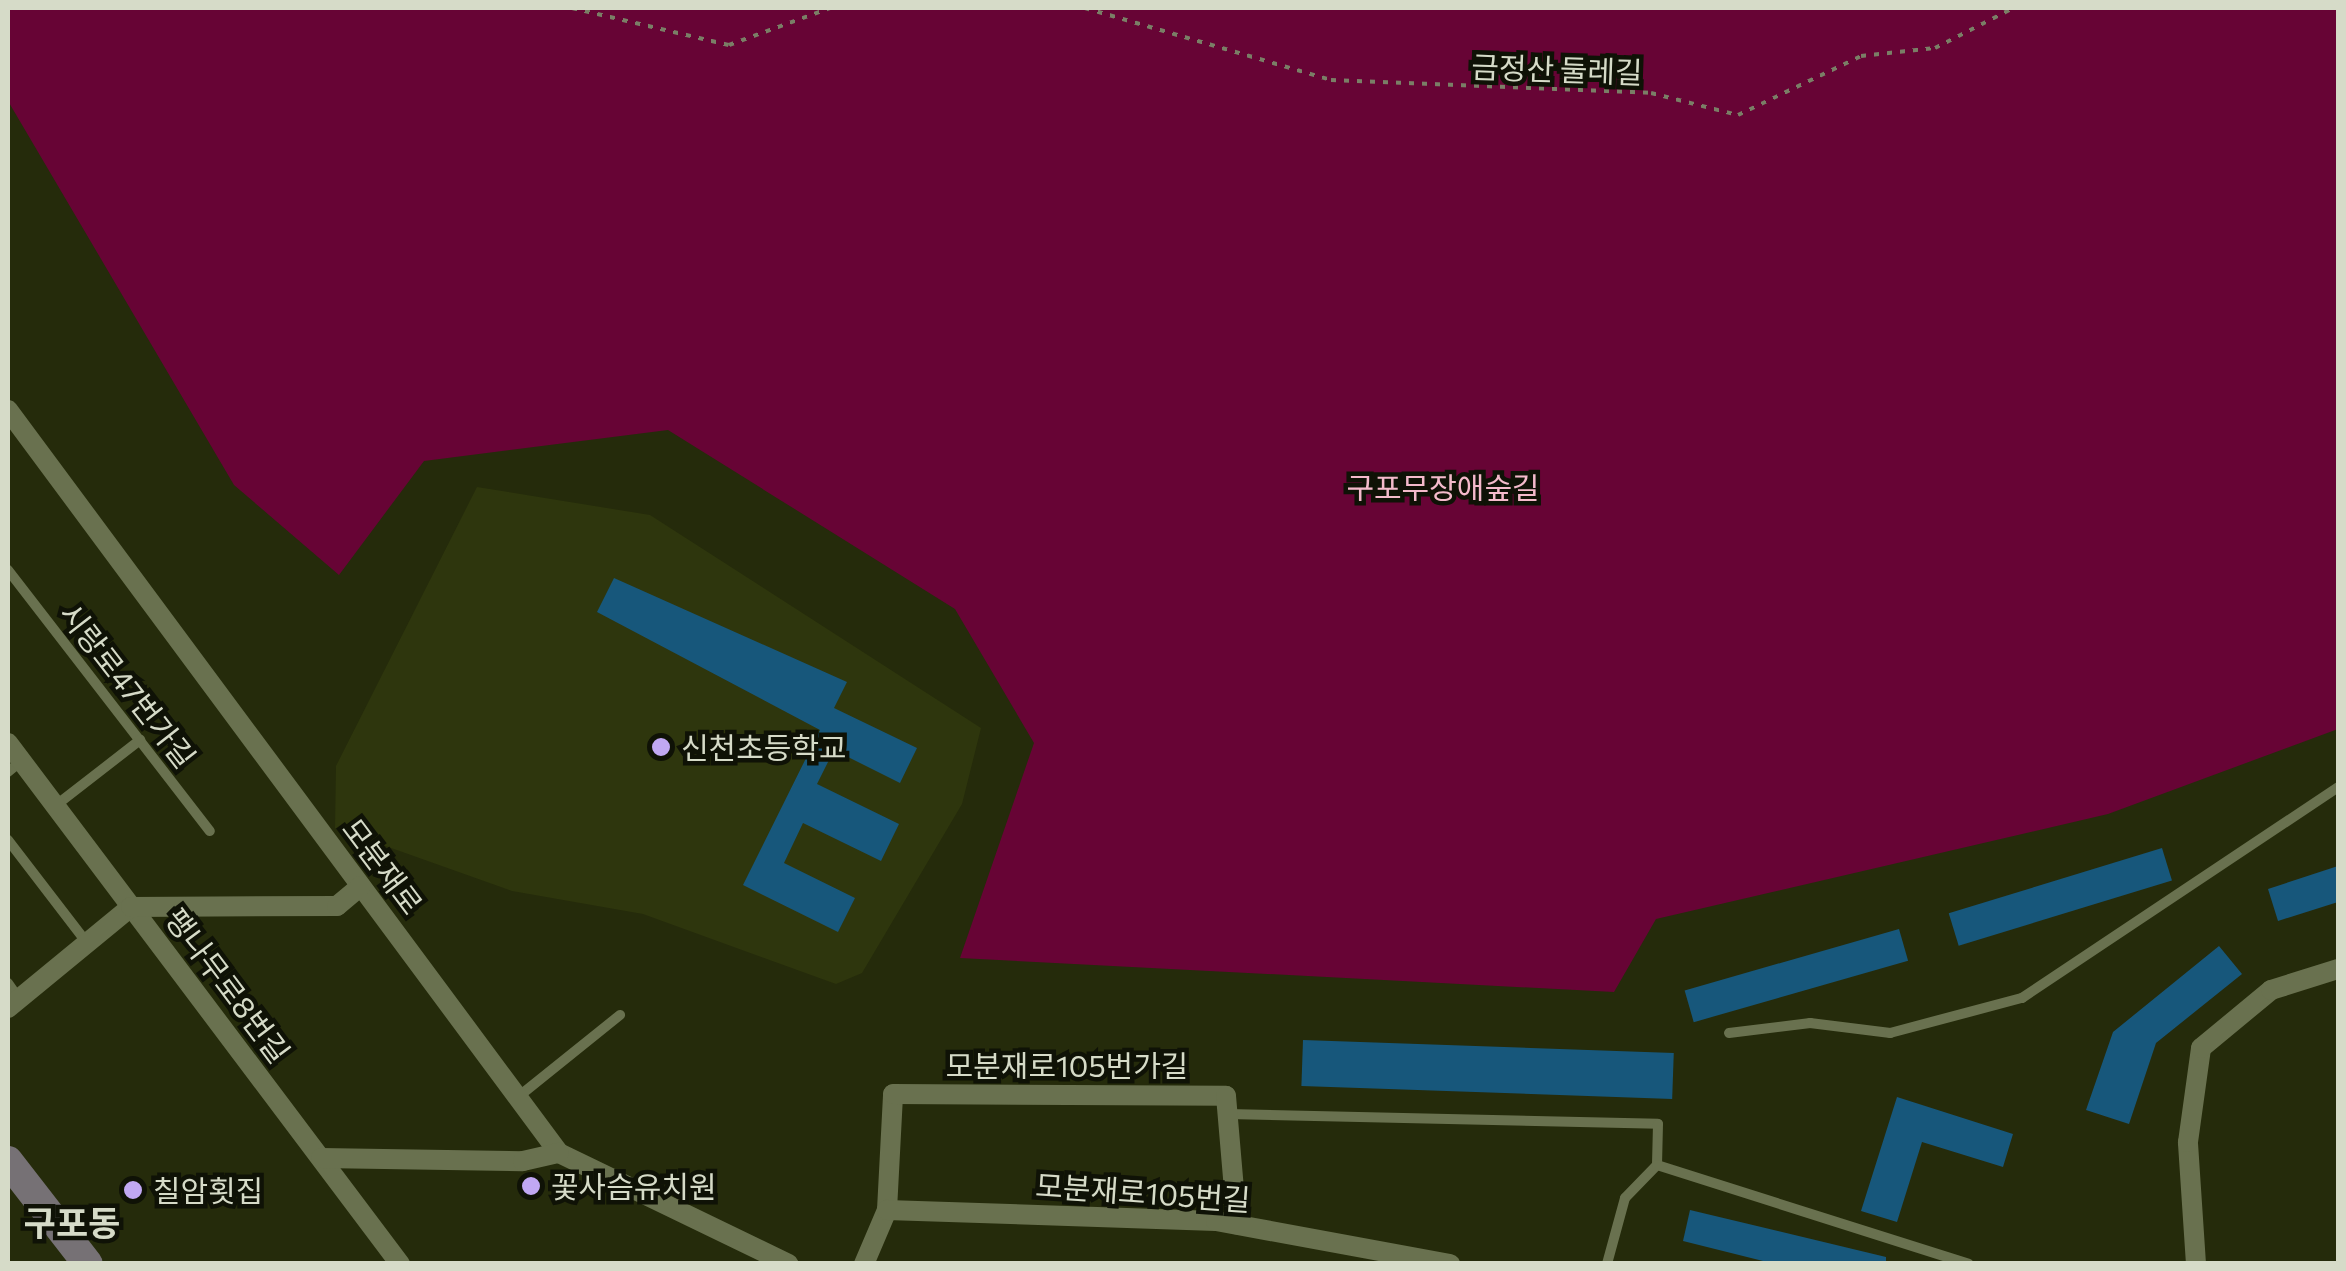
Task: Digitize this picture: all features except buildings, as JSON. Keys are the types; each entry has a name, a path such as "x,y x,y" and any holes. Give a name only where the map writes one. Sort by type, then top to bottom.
{"main road":[{"path":"8,1161 84,1262"}],"street":[{"name":"모분재로","path":"8,410 559,1153 789,1264"},
{"name":"팽나무로8번길","path":"8,743 14,766 56,806 400,1263"},
{"path":"11,997 131,906 337,906 361,886"},
{"path":"2196,1264 2188,1142 2201,1048 2270,990 2338,970"},
{"name":"모분재로105번가길","path":"887,1210 892,1094 1226,1096 1228,1114"},
{"path":"1228,1114 1237,1225"},
{"path":"321,1158 523,1162 559,1153"},
{"path":"864,1264 887,1210"},
{"name":"모분재로105번길","path":"887,1210 1237,1225 1450,1264"}],"lane":[{"name":"시랑로47번가길","path":"8,570 210,830"},
{"path":"56,806 140,740"},
{"path":"1729,1033 1810,1023 1890,1033 2022,998 2338,786"},
{"path":"8,840 87,943"},
{"path":"518,1097 620,1015"},
{"path":"1228,1114 1658,1124 1657,1165 1625,1198 1607,1264"},
{"path":"1657,1165 1969,1264"}],"path":[{"path":"572,8 729,45 830,8"},
{"name":"금정산 둘레길","path":"1085,8 1332,80 1650,94 1738,115 1861,56 1935,48 2014,8"}],"shaded area":[{"name":"신천초등학교","path":"477,487 650,515 981,728 962,804 862,973 836,984 643,914 512,891 335,828 336,766"}],"green space":[{"name":"구포무장애숲길","path":"10,8 2338,8 2338,729 2108,814 1656,919 1614,992 960,958 1034,743 955,609 668,430 424,461 339,575 234,485 8,101"}],"place":[{"name":"신천초등학교","path":"661,747"},
{"name":"꽃사슴유치원","path":"531,1186"},
{"name":"칠암횟집","path":"133,1190"}],"district":[{"name":"구포동","path":"72,1222"}]}
